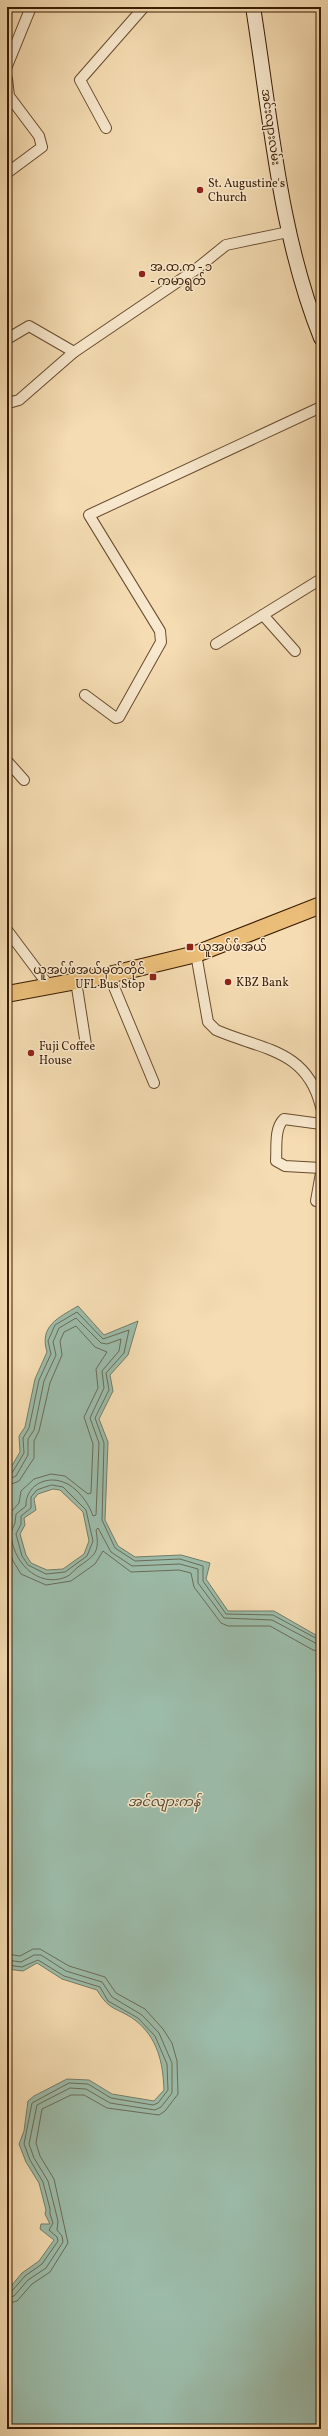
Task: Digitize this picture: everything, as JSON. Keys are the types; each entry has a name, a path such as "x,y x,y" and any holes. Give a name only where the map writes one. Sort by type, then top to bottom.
{"main road":[{"name":"အင်းလျားလမ်း","path":"253,7 288,232 307,304 321,338"},
{"path":"8,994 109,976 196,954 319,910"}],"street":[{"path":"7,66 31,7"},
{"path":"106,128 80,80 144,7"},
{"path":"7,80 9,96 39,136 42,146 7,173"},
{"path":"7,399 12,402 19,400 74,352 195,270 226,245 240,240 288,232"},
{"path":"7,339 16,332 29,326 74,352"},
{"path":"85,695 116,718 118,717 161,642 160,631 88,515 321,406"},
{"path":"216,644 321,579"},
{"path":"263,615 295,651"},
{"path":"7,761 24,780"},
{"path":"7,930 49,986"},
{"path":"196,954 208,1022 216,1030 287,1056 305,1072 317,1092 321,1107"},
{"path":"109,976 154,1083"},
{"path":"76,981 86,1045"},
{"path":"321,1124 284,1119 279,1123 276,1161 285,1166 321,1168"},
{"path":"316,1201 321,1173"}],"water":[{"name":"အင်လျားကန်","path":"78,1306 104,1335 138,1321 128,1355 110,1375 113,1391 99,1419 108,1442 105,1520 118,1546 135,1557 181,1555 210,1563 206,1579 228,1611 274,1611 321,1638 321,2429 7,2429 7,2291 22,2273 39,2261 54,2240 40,2229 41,2224 50,2224 45,2214 46,2210 39,2183 26,2162 19,2144 24,2131 28,2101 34,2096 67,2079 89,2080 112,2094 154,2101 164,2090 158,2052 149,2035 135,2020 110,2006 97,1990 62,1979 37,1963 23,1971 7,1969 7,1474 20,1452 19,1436 25,1427 35,1379 47,1352 45,1343 48,1329 57,1319","holes":["53,1489 60,1490 83,1512 89,1541 84,1554 63,1569 47,1570 31,1563 26,1555 20,1534 25,1525 24,1518 36,1510 34,1499 38,1494"]}],"place":[{"name":"St. Augustine's Church","path":"200,190"},
{"name":"အ.ထ.က - ၁ - ကမာရွတ်","path":"142,274"},
{"name":"ယူအပ်ဖ်အယ်","path":"190,947"},
{"name":"ယူအပ်ဖ်အယ်မှတ်တိုင် UFL Bus Stop","path":"153,977"},
{"name":"KBZ Bank","path":"228,982"},
{"name":"Fuji Coffee House","path":"31,1053"}]}
